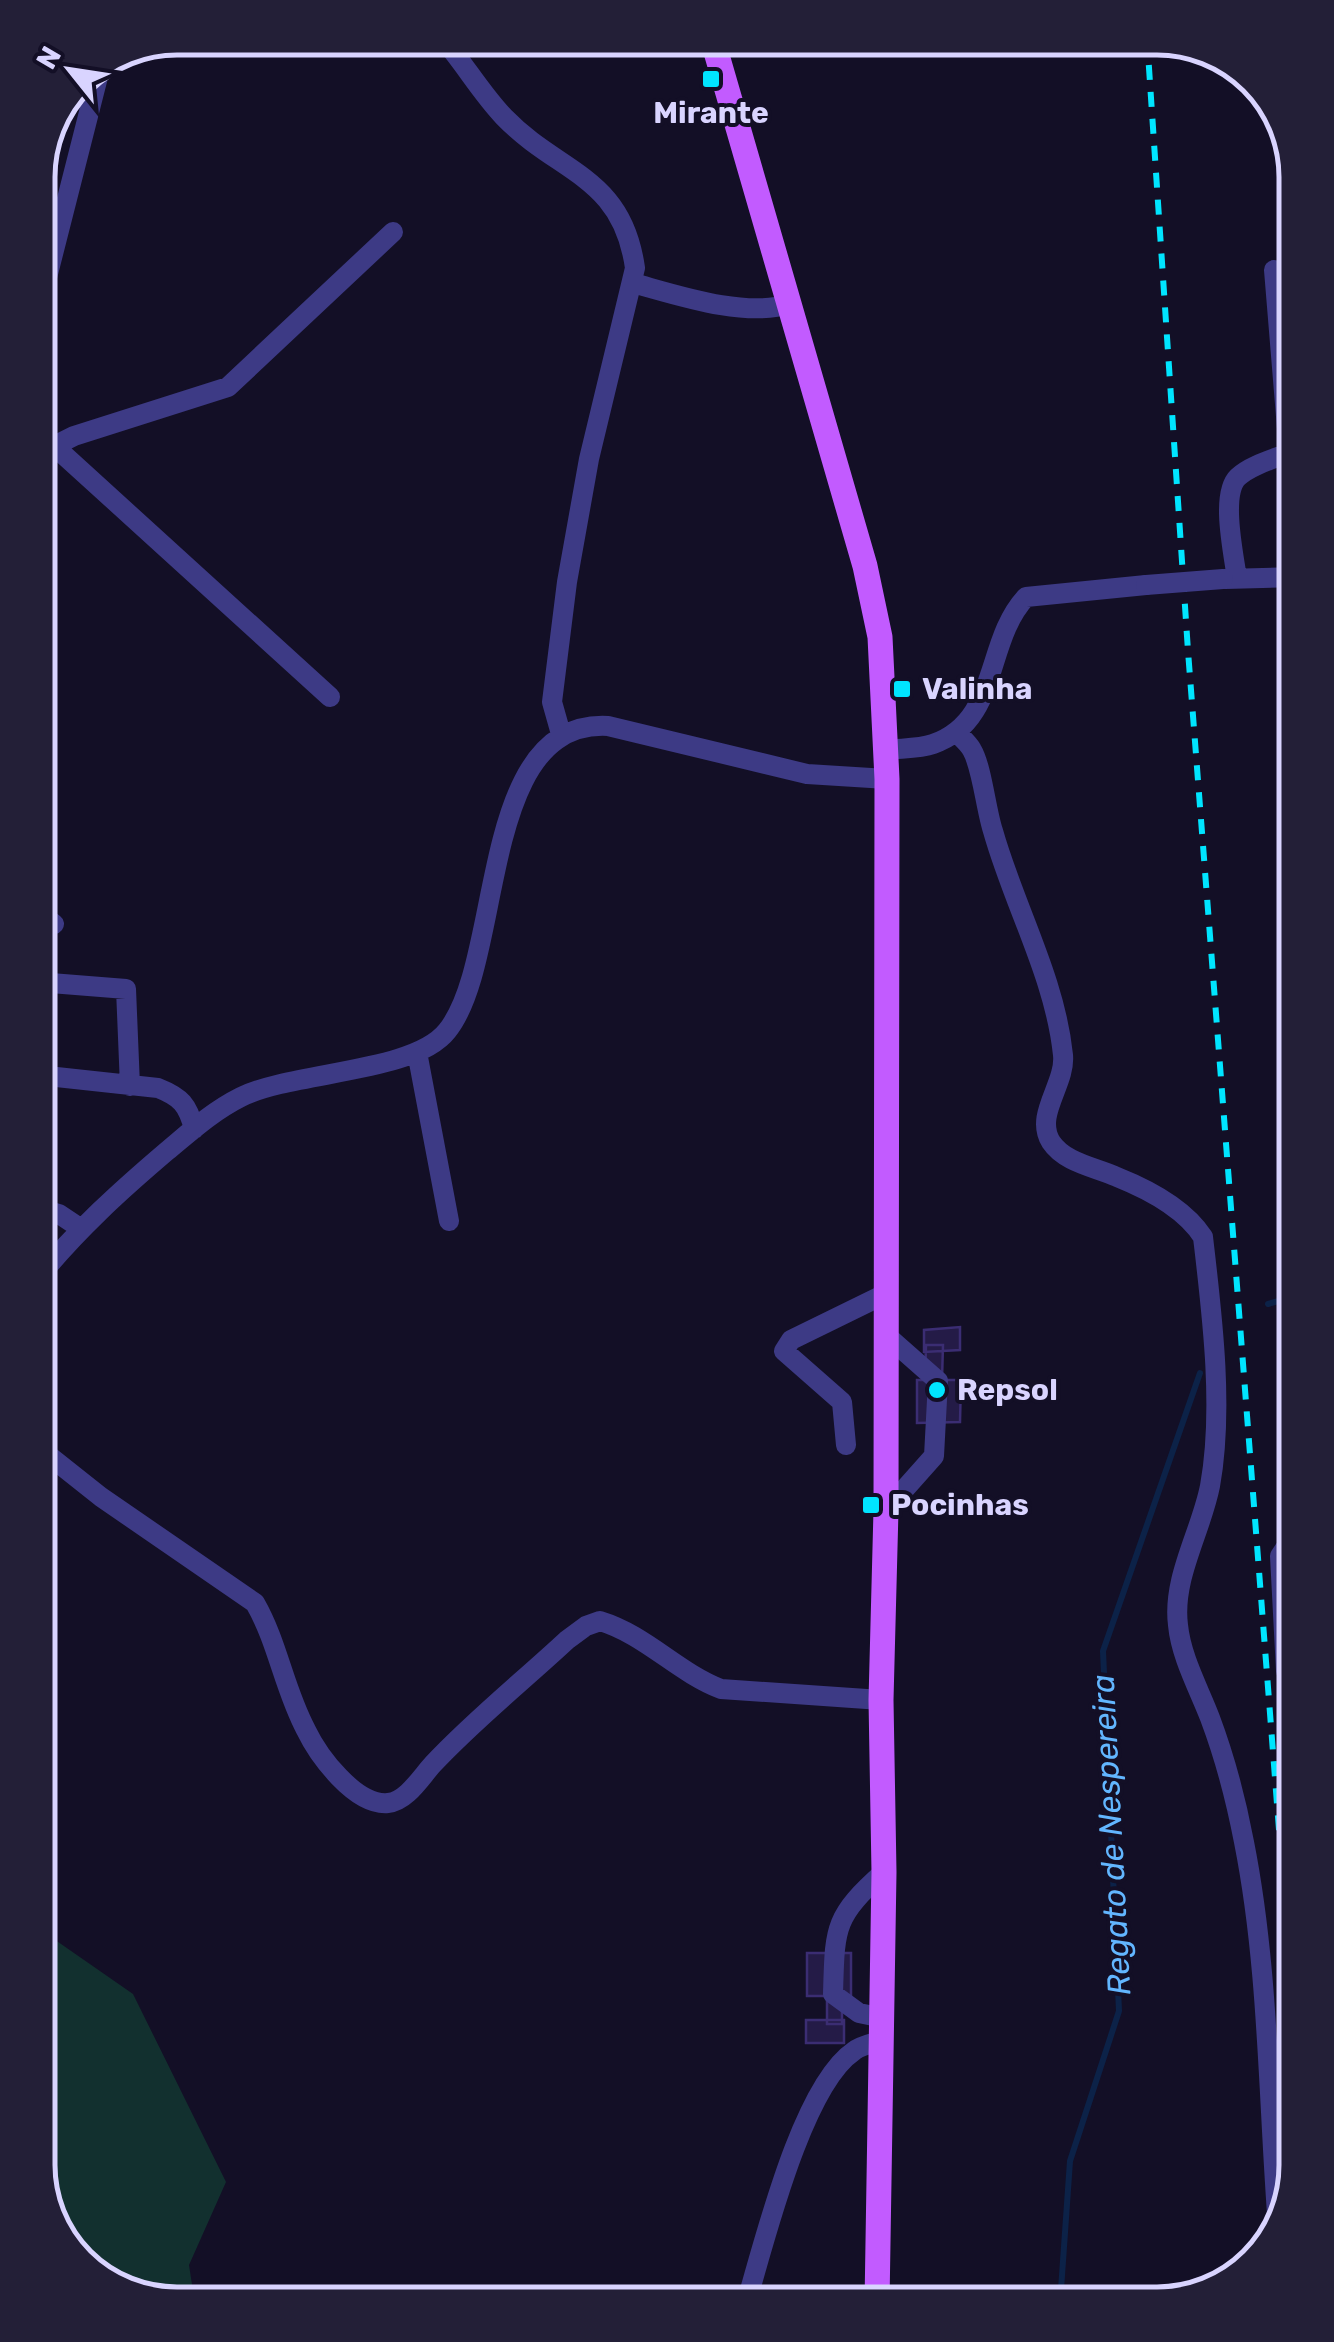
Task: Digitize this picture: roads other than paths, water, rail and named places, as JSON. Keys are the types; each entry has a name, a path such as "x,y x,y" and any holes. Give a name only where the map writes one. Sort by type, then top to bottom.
{"main road":[{"path":"717,55 865,566 880,637 886,750 888,1293 877,2287"}],"street":[{"path":"456,55 504,116 610,200 632,247 636,268 589,459 567,582 552,702 561,734"},
{"path":"55,246 87,120"},
{"path":"55,443 228,387 394,232"},
{"path":"1274,270 1279,318"},
{"path":"633,283 694,299 758,308 789,304"},
{"path":"55,455 330,697"},
{"path":"1230,579 1231,485 1242,474 1279,458"},
{"path":"886,750 930,745 957,733 976,713 1014,611 1026,598 1146,585 1279,578"},
{"path":"55,1258 80,1228 194,1128 240,1098 268,1086 428,1049 447,1032 470,986 488,893 508,823 528,774 561,734 587,725 608,726 807,774 886,778"},
{"path":"957,733 973,750 992,830 1041,963 1062,1048 1062,1081 1050,1102 1045,1124 1049,1140 1061,1153 1143,1189 1174,1208 1203,1237 1214,1378 1214,1454 1210,1487 1178,1600 1177,1622 1180,1641 1218,1740 1254,1901 1276,2193"},
{"path":"55,983 126,989 130,1086"},
{"path":"417,1052 450,1222"},
{"path":"55,1077 158,1088 175,1094 189,1107 194,1128"},
{"path":"55,1213 80,1228"},
{"path":"846,1445 842,1402 784,1351 791,1340 888,1293"},
{"path":"886,1510 934,1456 938,1381 887,1336"},
{"path":"55,1461 101,1498 255,1603 268,1626 305,1729 321,1756 342,1781 387,1803 405,1796 437,1760 567,1640 600,1621 643,1640 699,1681 721,1689 881,1700"},
{"path":"751,2287 776,2198 818,2093 853,2051 883,2028 833,1994 834,1937 852,1900 884,1872"}],"waterway":[{"path":"1268,1304 1279,1301"},
{"name":"Regato de Nespereira","path":"1061,2287 1070,2161 1119,2011 1103,1651 1200,1373"}],"railway":[{"path":"1148,55 1188,651 1279,1830"}],"place":[{"name":"Mirante","path":"711,79"},
{"name":"Valinha","path":"902,689"},
{"name":"Repsol","path":"937,1390"},
{"name":"Pocinhas","path":"871,1505"}]}
